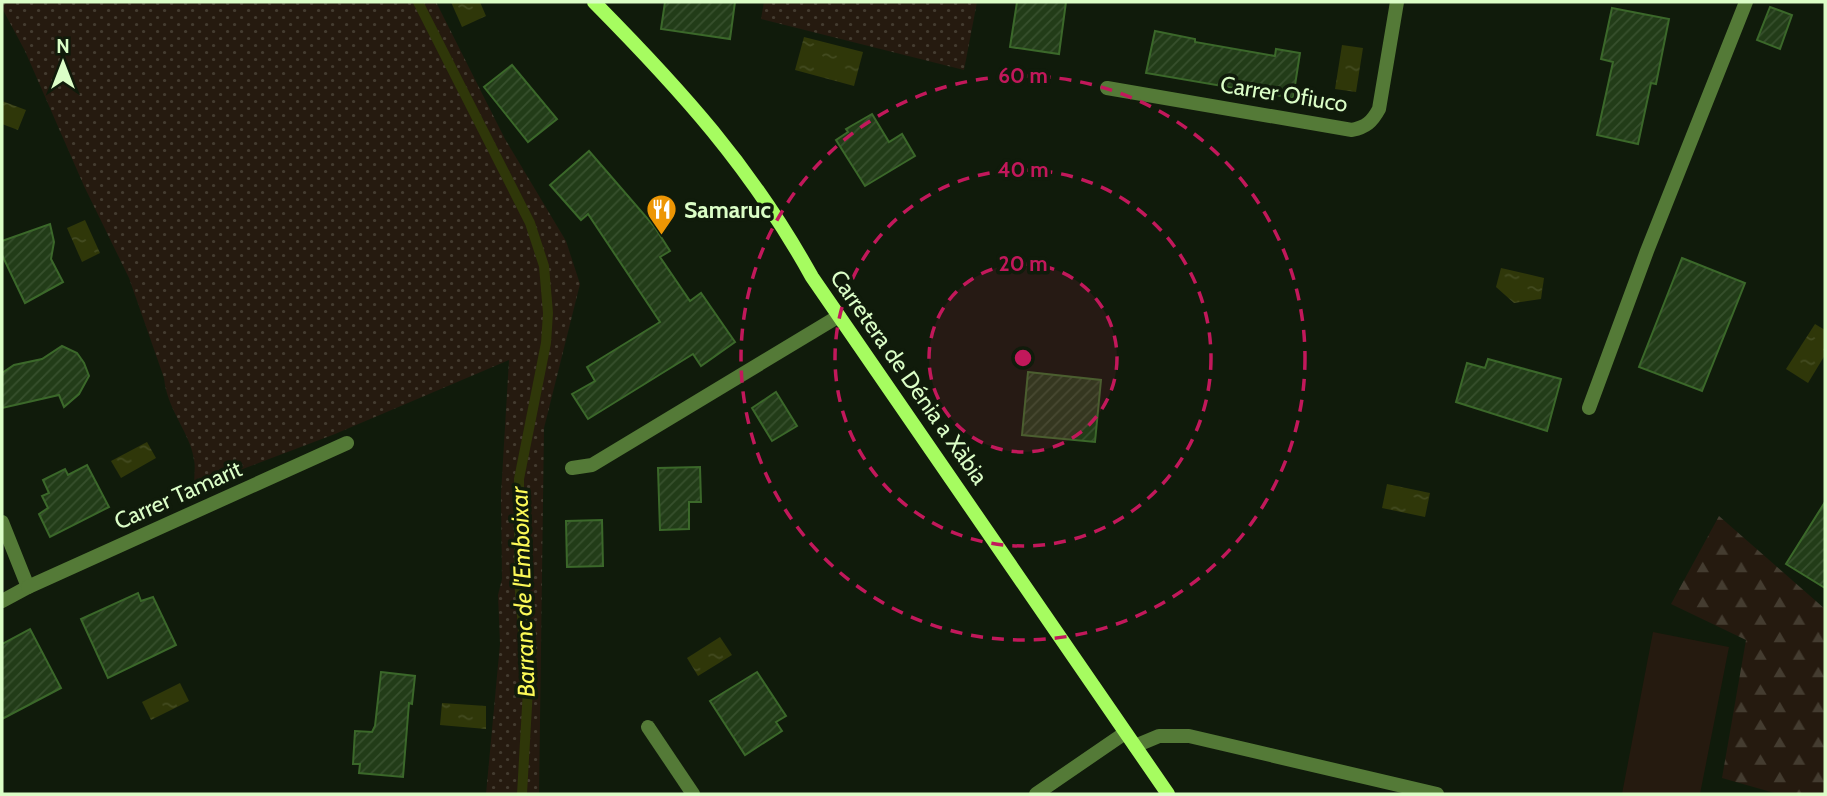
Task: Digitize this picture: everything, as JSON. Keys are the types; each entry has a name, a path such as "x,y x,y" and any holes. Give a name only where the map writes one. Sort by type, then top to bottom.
{"street":[{"name":"Carretera de Dénia a Xàbia","path":"594,2 708,122 778,217 812,277 1168,794"},
{"name":"Carrer Ofiuco","path":"1107,88 1352,130 1362,128 1372,121 1379,109 1397,2"},
{"path":"1589,408 1647,251 1746,2"},
{"path":"572,468 592,465 839,316"},
{"name":"Carrer Tamarit","path":"2,601 347,443"},
{"path":"2,522 28,587"},
{"path":"648,727 692,794"},
{"path":"1036,794 1125,733"},
{"path":"1135,746 1159,736 1189,736 1437,794"}],"green space":[{"path":"2,2 436,2 505,139 566,241 580,284 544,428 539,794 486,794 500,644 498,595 502,579 501,494 509,360 335,434 195,487 192,450 170,401 129,278 84,186 25,51 2,8"},
{"path":"764,2 977,2 964,70 761,19"},
{"path":"1719,516 1825,609 1825,794 1778,794 1722,778 1746,640 1671,604"},
{"path":"1653,632 1729,647 1700,794 1622,794"}],"water":[{"path":"451,2 480,2 486,16 462,27"},
{"path":"804,37 863,52 854,86 795,70"},
{"path":"1342,45 1363,48 1356,92 1335,89"},
{"path":"2,101 26,110 18,130 2,124"},
{"path":"85,220 100,253 82,262 67,228"},
{"path":"1501,268 1544,278 1541,299 1514,303 1496,287"},
{"path":"1815,324 1825,330 1825,355 1808,383 1786,369"},
{"path":"147,442 156,458 121,478 111,461"},
{"path":"1387,484 1430,493 1425,517 1382,508"},
{"path":"720,637 732,655 698,676 687,658"},
{"path":"180,683 189,701 151,720 142,702"},
{"path":"442,703 486,706 486,729 440,725"}],"building":[{"path":"665,2 735,2 730,39 661,29"},
{"path":"1017,2 1066,2 1059,54 1010,47"},
{"path":"1770,7 1792,15 1780,49 1757,40"},
{"path":"1612,8 1669,19 1656,84 1651,83 1638,144 1597,135 1613,62 1601,59"},
{"path":"1155,31 1195,39 1195,42 1275,56 1276,49 1300,53 1293,98 1146,73"},
{"path":"512,65 557,119 528,142 484,87"},
{"path":"872,114 889,142 902,134 915,156 865,186 836,140 848,132 846,129"},
{"path":"589,151 654,226 670,251 660,257 690,301 701,293 735,342 701,366 693,354 588,419 572,394 595,381 587,367 660,322 588,214 581,220 550,185"},
{"path":"50,224 54,242 51,259 63,282 25,303 2,255 2,241"},
{"path":"1682,258 1745,283 1702,391 1639,367"},
{"path":"62,346 77,353 89,376 79,394 64,407 59,395 2,408 2,373 14,365 42,359"},
{"path":"1488,359 1561,379 1547,431 1456,402 1467,363 1485,368"},
{"path":"1028,372 1101,380 1095,442 1022,435"},
{"path":"776,392 797,426 772,441 752,408"},
{"path":"87,465 109,507 50,537 39,514 48,508 42,496 49,493 43,480 65,469 68,475"},
{"path":"700,467 701,502 689,502 689,529 660,530 658,468"},
{"path":"1825,502 1825,588 1786,564"},
{"path":"602,520 603,566 567,567 566,521"},
{"path":"138,593 141,601 153,597 176,645 108,678 81,619"},
{"path":"30,629 61,688 2,719 2,644"},
{"path":"381,672 415,676 412,704 409,703 403,777 359,773 360,764 353,764 355,731 372,732 375,726"},
{"path":"757,672 786,716 776,722 782,731 745,755 710,701"}],"waterway":[{"name":"Barranc de l'Emboixar","path":"418,2 530,223 544,266 548,313 546,343 519,479 519,580 528,689 522,794"}],"place":[{"name":"Samaruc","path":"661,237"}]}
